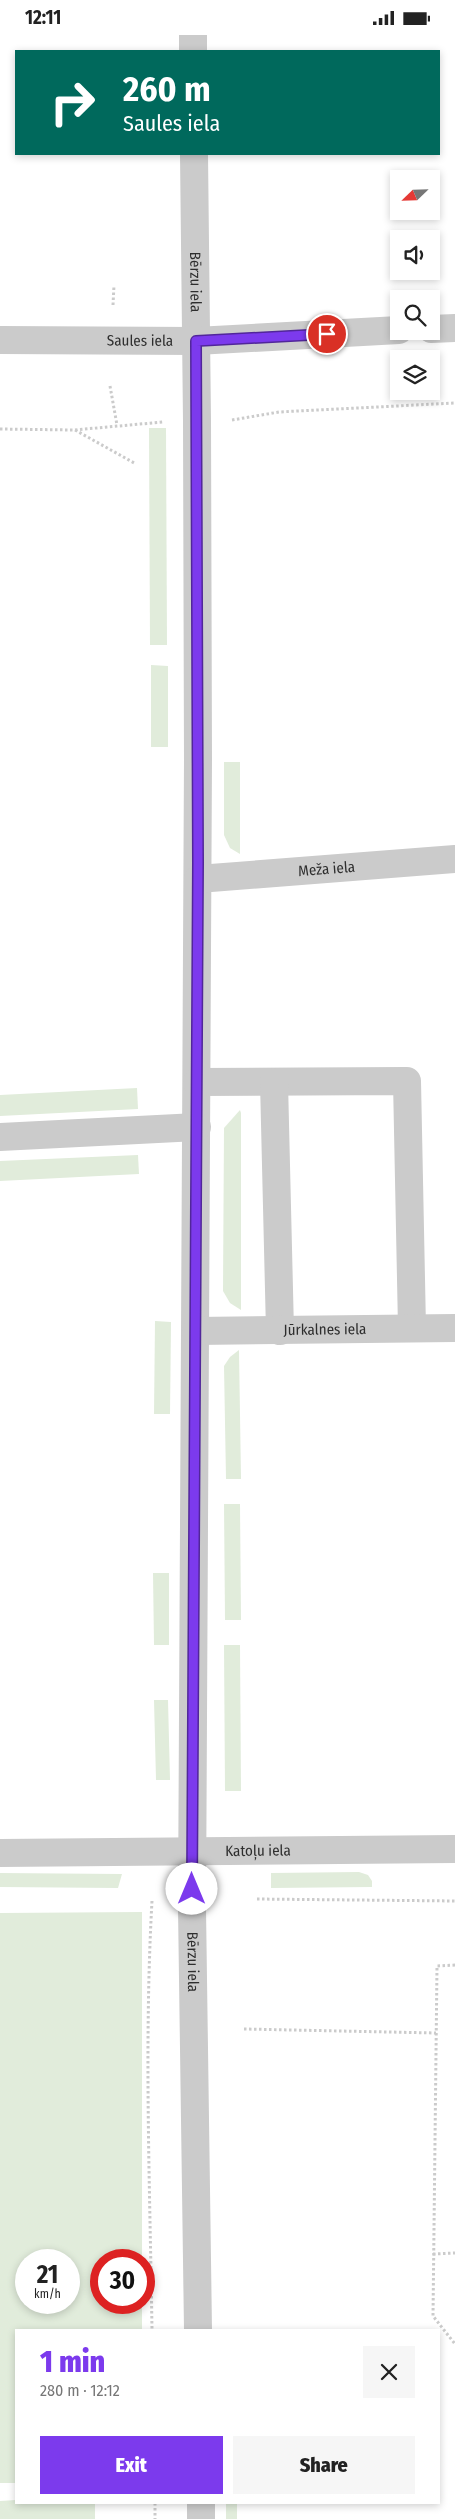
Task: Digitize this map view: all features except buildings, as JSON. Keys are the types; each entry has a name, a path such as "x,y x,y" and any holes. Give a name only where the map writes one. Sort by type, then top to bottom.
{"street":[{"path":"193,35 193,50"},
{"name":"Bērzu iela","path":"194,155 198,879 192,1853 198,2329"},
{"path":"440,329 455,328"},
{"name":"Saules iela","path":"0,340 196,341 390,331"},
{"name":"Meža iela","path":"198,879 455,859"},
{"path":"197,1082 407,1081 412,1328"},
{"path":"274,1082 280,1331"},
{"path":"0,1137 197,1127"},
{"name":"Jūrkalnes iela","path":"196,1331 455,1328"},
{"name":"Katoļu iela","path":"0,1853 192,1853 455,1849"},
{"path":"201,2504 201,2519"}],"path":[{"path":"112,310 114,285"},
{"path":"110,385 117,425"},
{"path":"74,430 136,464"},
{"path":"257,1899 455,1901"},
{"path":"152,1901 149,1954 152,2329"},
{"path":"455,1965 437,1966 433,2254 433,2316 455,2344"},
{"path":"244,2029 436,2033"},
{"path":"433,2254 455,2253"},
{"path":"155,2504 155,2519"}],"green space":[{"path":"149,428 166,428 167,645 150,645"},
{"path":"151,665 168,666 168,747 151,747"},
{"path":"224,762 240,762 240,854 230,848 224,835"},
{"path":"137,1088 138,1109 0,1116 0,1095"},
{"path":"240,1110 241,1310 230,1303 223,1291 224,1128"},
{"path":"138,1155 139,1174 0,1181 0,1161"},
{"path":"155,1321 171,1322 170,1414 154,1414"},
{"path":"239,1350 241,1479 226,1479 224,1366 230,1357"},
{"path":"224,1504 240,1504 241,1620 225,1620"},
{"path":"153,1573 169,1573 169,1645 154,1645"},
{"path":"224,1645 240,1645 241,1791 225,1791"},
{"path":"154,1700 168,1700 170,1780 156,1780"},
{"path":"359,1872 368,1875 372,1881 372,1887 271,1888 271,1873"},
{"path":"0,1873 122,1874 118,1888 0,1887"},
{"path":"142,1912 142,2249 90,2249 90,2314 142,2314 142,2329 15,2329 15,2483 0,2483 0,1913"},
{"path":"15,2500 15,2504 95,2504 95,2519 0,2519 0,2501"},
{"path":"226,2504 237,2504 237,2519 226,2519"}],"route":[{"path":"192,1889 198,862 196,341 327,334"}]}
